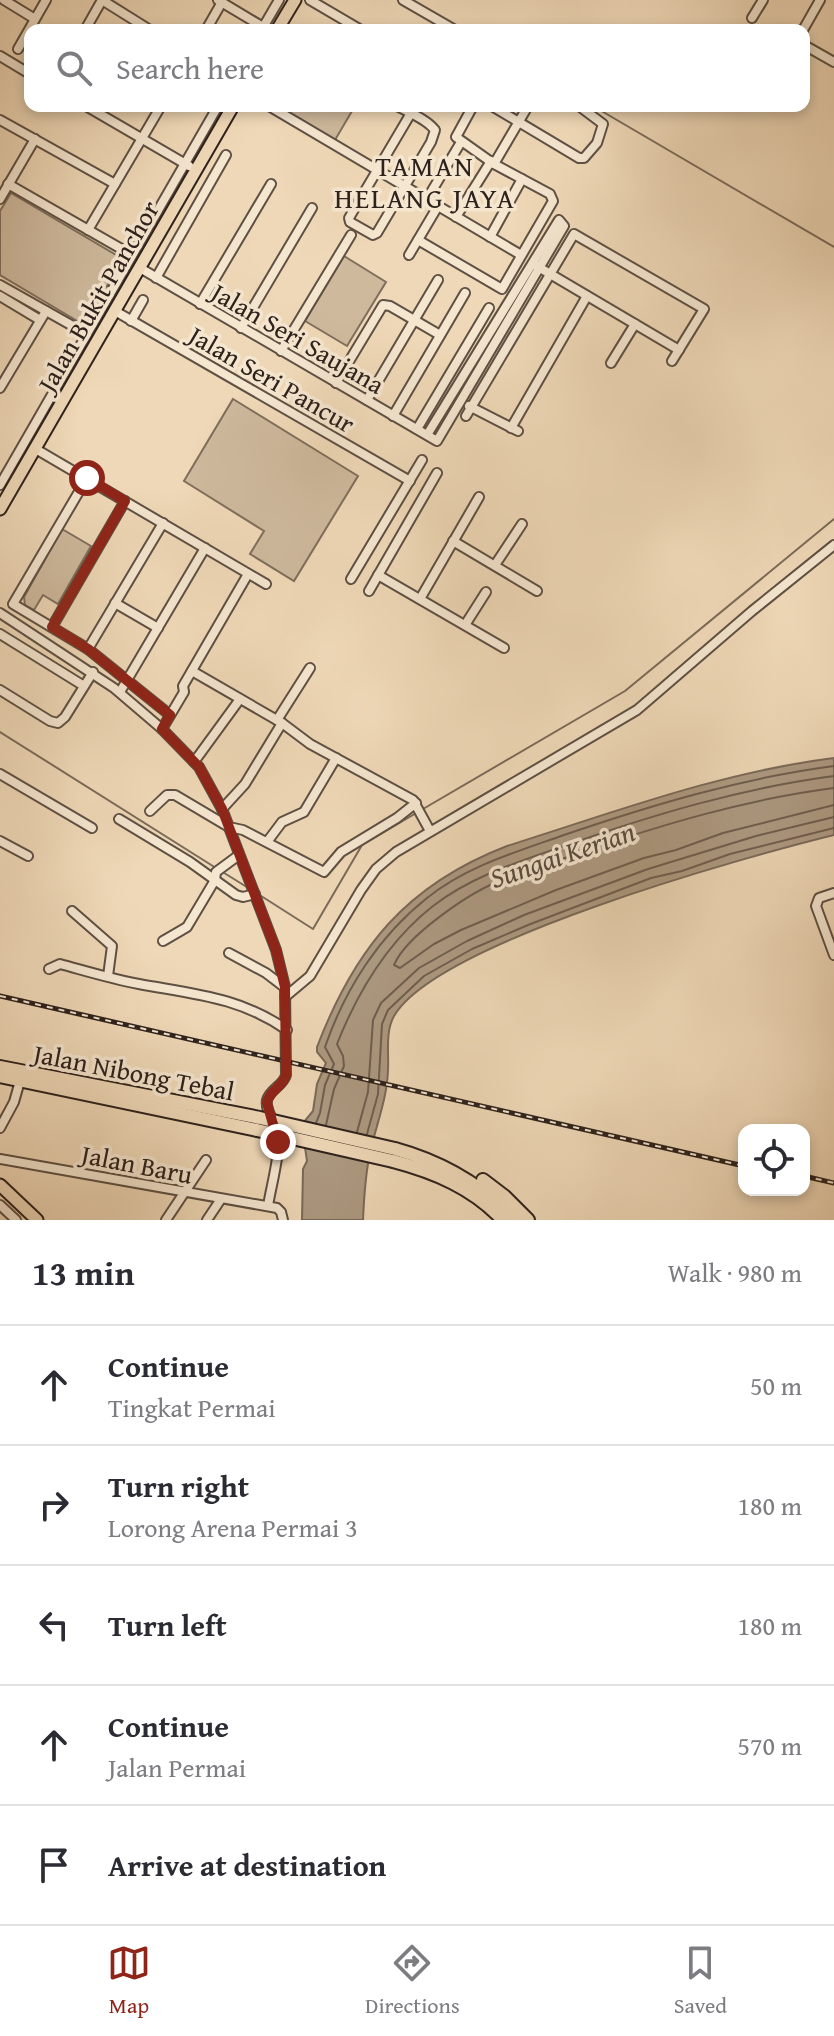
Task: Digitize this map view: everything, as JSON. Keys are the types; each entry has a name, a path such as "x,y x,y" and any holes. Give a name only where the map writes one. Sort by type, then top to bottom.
{"highway":[{"name":"Jalan Nibong Tebal","path":"0,1067 258,1124"},
{"name":"Jalan Nibong Tebal","path":"0,1076 258,1124"},
{"path":"258,1124 394,1155 442,1160 468,1171 504,1196 528,1220"},
{"path":"394,1155 437,1174 498,1214 515,1220"},
{"path":"425,1157 471,1181 498,1214"}],"main road":[{"path":"281,24 295,0"},
{"name":"Jalan Bukit Panchor","path":"0,509 3,489 34,448 230,112"},
{"path":"0,1185 37,1220"},
{"path":"0,1195 27,1220"}],"street":[{"path":"4,0 35,19"},
{"path":"32,24 46,0"},
{"path":"88,24 102,0 138,24"},
{"path":"267,24 279,0"},
{"path":"310,0 351,24"},
{"path":"403,0 445,24"},
{"path":"752,18 763,0"},
{"path":"806,24 820,0"},
{"path":"209,24 220,1 256,24"},
{"path":"18,49 24,38"},
{"path":"810,48 834,62"},
{"path":"0,56 24,70"},
{"path":"102,112 196,170"},
{"path":"88,230 157,112"},
{"path":"3,489 87,334 215,112"},
{"path":"279,112 521,255"},
{"path":"413,112 350,217 350,222 373,235 431,142 435,130 416,112"},
{"path":"418,240 502,289 554,198 456,137 469,112"},
{"path":"502,112 579,158 584,158 597,143 603,124 587,112"},
{"path":"456,217 525,112"},
{"path":"0,120 115,184"},
{"path":"0,199 35,139"},
{"path":"427,199 461,142"},
{"path":"156,278 226,155"},
{"path":"490,237 522,179"},
{"path":"8,184 132,255"},
{"path":"200,304 271,184"},
{"path":"409,255 438,206"},
{"path":"241,328 312,208"},
{"path":"427,435 535,265 564,226 559,220 535,265 460,403 469,412 515,430 587,296"},
{"path":"469,412 574,234 704,309 672,361"},
{"path":"281,351 351,235"},
{"path":"535,265 679,350"},
{"name":"Jalan Seri Saujana","path":"140,268 437,441 460,403"},
{"path":"367,400 438,280"},
{"path":"1,291 87,334"},
{"path":"1,291 40,320"},
{"path":"393,416 465,293"},
{"path":"131,321 143,300"},
{"path":"336,383 383,305 440,335"},
{"path":"417,429 489,308"},
{"path":"0,388 46,311"},
{"name":"Jalan Seri Pancur","path":"115,311 410,481"},
{"path":"611,363 635,324"},
{"path":"34,448 266,584"},
{"path":"351,579 422,460"},
{"path":"369,591 437,473"},
{"path":"87,478 13,604 88,649 170,715"},
{"path":"420,599 479,497"},
{"path":"52,627 125,501"},
{"path":"88,649 163,523"},
{"path":"495,565 522,524"},
{"path":"381,528 399,539"},
{"path":"453,541 537,591"},
{"path":"285,992 310,976 376,869 429,828 637,710 834,545"},
{"path":"120,692 205,548"},
{"path":"162,729 184,692 183,686 248,574"},
{"path":"378,575 504,648"},
{"path":"465,625 486,592"},
{"path":"115,603 158,628"},
{"path":"0,613 93,672 162,729 194,762 222,809 276,950 285,992 285,1079 272,1091 267,1103 278,1142 268,1206 281,1212 283,1220"},
{"path":"0,634 84,686"},
{"path":"222,809 245,784 310,668"},
{"path":"192,671 418,805 429,828"},
{"path":"0,690 58,723 93,672"},
{"path":"194,762 240,699"},
{"path":"267,842 282,822 304,812 336,758"},
{"path":"0,774 92,828"},
{"path":"150,811 167,795 175,795 229,827 267,842 324,872 341,852 418,805"},
{"path":"119,819 217,873 236,895 255,894"},
{"path":"0,841 28,856"},
{"path":"163,941 187,927 217,873 239,855"},
{"path":"834,893 819,898 816,906 834,955"},
{"path":"72,911 112,946 108,976"},
{"path":"229,953 266,973 285,992"},
{"path":"49,969 60,964 137,984 184,990 253,1009 287,1030"},
{"path":"0,1128 14,1102 20,1081"},
{"name":"Jalan Baru","path":"0,1159 268,1206"},
{"path":"166,1220 206,1160"},
{"path":"207,1220 221,1199"},
{"path":"0,1205 16,1220"}],"shaded area":[{"path":"287,112 351,112 335,140"},
{"path":"11,193 123,259 84,325 0,275 0,211"},
{"path":"344,256 386,282 347,346 305,321"},
{"path":"233,399 358,476 294,581 250,554 264,531 184,481"},
{"path":"62,529 91,546 58,604 43,595 34,610 25,605 24,597"}],"water":[{"name":"Sungai Kerian","path":"834,758 834,835 667,882 597,906 468,960 422,988 394,1016 389,1029 387,1081 368,1162 363,1220 302,1220 303,1169 307,1161 304,1122 313,1111 317,1084 326,1063 317,1052 317,1047 349,979 367,950 388,924 413,901 440,880 507,846 709,783"}],"waterway":[{"path":"412,0 453,24"},
{"path":"603,112 834,247"},
{"path":"423,809 625,691 834,519"},
{"path":"0,732 216,868"},
{"path":"258,894 313,929 362,845 418,812"},
{"path":"221,871 250,889"}],"railway":[{"path":"0,996 738,1165"},
{"path":"810,1177 834,1183"}],"district":[{"name":"TAMAN HELANG JAYA","path":"425,181"}],"route":[{"path":"87,478 125,501 52,627 88,649 170,715 162,729 199,767 222,809 276,950 285,987 286,1075 284,1082 272,1091 267,1103 278,1142"}]}
